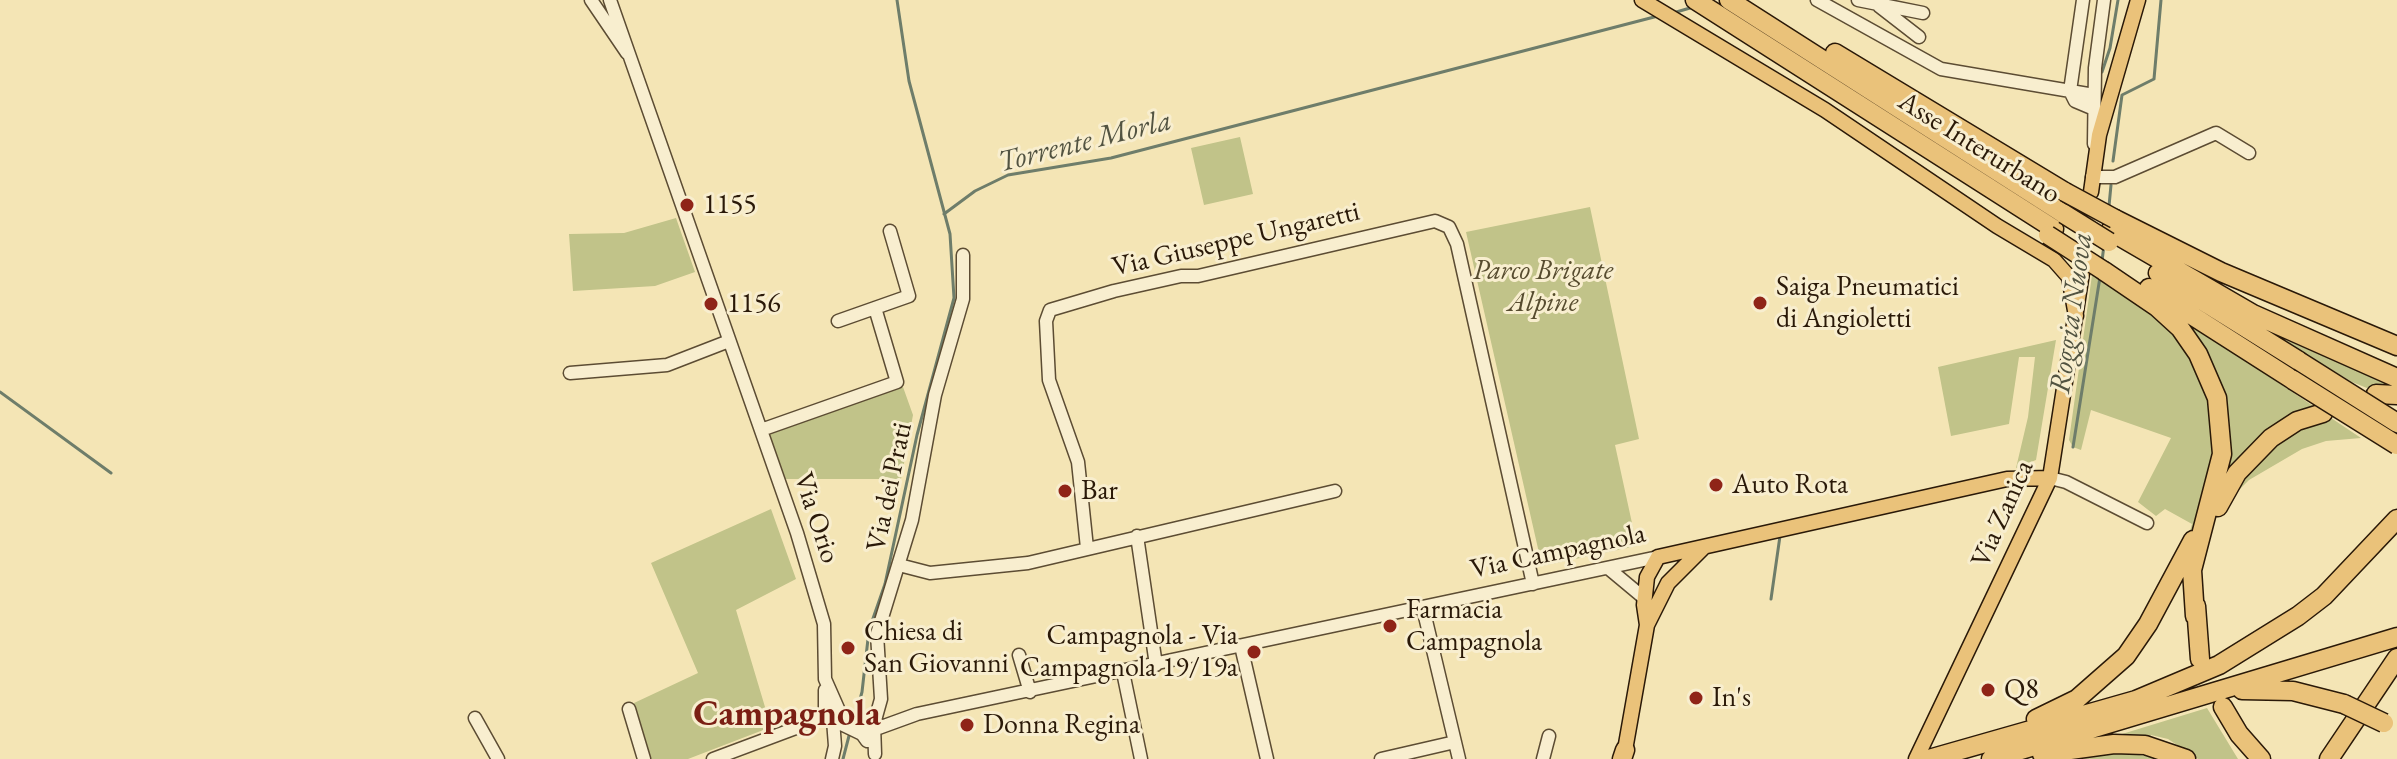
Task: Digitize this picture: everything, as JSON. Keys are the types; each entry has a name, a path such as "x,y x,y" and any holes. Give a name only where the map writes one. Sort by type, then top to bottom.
{"highway":[{"name":"Asse Interurbano","path":"1695,0 2011,202 2060,215 2105,266 2397,445"},
{"path":"1729,0 1856,79 1908,104 2060,215 2221,272 2397,346"},
{"path":"1777,29 1874,74 2060,215"},
{"path":"2111,231 2216,293 2292,332 2397,378"},
{"path":"2111,231 2299,361 2397,423"},
{"path":"2105,266 2180,328 2198,354 2212,384 2221,417 2222,454 2192,570 2200,659"},
{"path":"2216,293 2397,370"},
{"path":"2376,394 2397,395"},
{"path":"2195,616 2205,544 2224,494 2237,473 2271,438 2297,421 2323,413"},
{"path":"2193,678 2311,595 2397,506"},
{"path":"1991,753 2193,678 2252,647 2298,616 2350,572 2397,519"},
{"path":"1991,753 2077,699 2115,669 2148,624 2204,520"},
{"path":"1991,753 2199,697 2397,637"},
{"path":"2329,759 2397,658"},
{"path":"2365,708 2397,676"},
{"path":"2199,697 2254,689 2275,690 2344,704 2391,727"},
{"path":"2223,707 2239,734 2261,759"},
{"path":"2239,734 2248,759"},
{"path":"1934,758 2114,744 2145,745 2186,759"}],"main road":[{"path":"2101,181 2095,153 2138,0"},
{"path":"1644,1 1879,144 1997,226 2054,260 2069,277 2076,316"},
{"name":"Via Zanica","path":"1916,759 2050,478 2082,273"},
{"name":"Via Campagnola","path":"1658,557 2007,479 2050,478"},
{"path":"1660,595 1703,548"},
{"path":"1625,756 1647,625 1660,595 1664,566 1658,557 1648,572 1644,598 1647,625"}],"street":[{"name":"Via Orio","path":"591,0 628,54"},
{"name":"Via Orio","path":"610,0 761,430 824,624 825,679 838,717 832,759"},
{"path":"1817,0 1941,69 2094,95"},
{"path":"1858,0 1881,2 1923,13"},
{"path":"2083,0 2070,91 2075,101 2094,109"},
{"path":"2095,153 2094,95 2104,0"},
{"path":"1881,2 1919,37"},
{"path":"2101,181 2216,133 2249,153"},
{"name":"Via Giuseppe Ungaretti","path":"1087,548 1078,462 1049,380 1046,321 1050,310 1106,293 1181,276 1198,276 1435,221 1446,224 1457,244 1533,584"},
{"path":"838,321 909,296 890,231"},
{"name":"Via dei Prati","path":"865,731 881,699 877,634 912,520 935,395 963,299 963,255"},
{"path":"761,430 897,382 875,308"},
{"path":"570,373 667,365 729,341"},
{"path":"2050,478 2066,482 2147,523"},
{"path":"899,565 930,573 993,568 1335,491"},
{"path":"1137,536 1156,665"},
{"name":"Via Campagnola","path":"865,731 917,714 1658,557"},
{"path":"1608,568 1644,598"},
{"path":"1423,608 1459,759"},
{"path":"1241,646 1267,759"},
{"path":"1019,655 1030,692"},
{"path":"1123,672 1141,759"},
{"path":"629,709 644,759"},
{"path":"713,759 797,728 838,717 865,731 876,756"},
{"path":"475,718 498,759"},
{"path":"1543,759 1549,736"},
{"path":"1381,759 1455,742"}],"green space":[{"path":"1240,137 1253,194 1204,205 1191,148"},
{"name":"Parco Brigate Alpine","path":"1590,207 1639,439 1615,445 1637,546 1542,566 1466,232"},
{"path":"676,218 695,272 655,286 573,291 569,234 624,233"},
{"path":"2092,275 2176,330 2211,400 2216,448 2193,533 2190,531 2192,524 2165,509 2156,516 2138,502 2171,438 2091,410 2081,450 2073,447 2069,440"},
{"path":"2177,315 2361,438 2326,441 2302,449 2249,480 2218,511 2227,428"},
{"path":"2272,334 2397,388 2397,400 2352,382"},
{"path":"2056,340 2036,460 2016,468 2028,417 2035,357 2019,357 2009,424 1951,436 1938,367"},
{"path":"903,387 913,415 901,479 782,479 766,435"},
{"path":"771,509 796,579 736,610 771,727 688,759 651,759 634,703 698,673 651,563"},
{"path":"2207,708 2238,759 2198,759 2168,739 2151,735 2148,740 2109,738"},
{"path":"2118,751 2160,759 2045,759"}],"waterway":[{"name":"Torrente Morla","path":"855,717 862,692 869,630 885,584 917,435 954,298 950,234 909,81 897,0"},
{"path":"2102,72 2110,48 2118,0"},
{"name":"Roggia Nuova","path":"2113,161 2122,95 2154,79 2161,0"},
{"name":"Torrente Morla","path":"1673,13 1690,8"},
{"name":"Torrente Morla","path":"944,214 975,191 1008,175 1111,158 1658,16"},
{"name":"Roggia Nuova","path":"2109,206 2111,185"},
{"name":"Roggia Nuova","path":"2102,261 2104,245"},
{"name":"Roggia Nuova","path":"2073,447 2100,277"},
{"path":"0,392 111,473"},
{"path":"1771,599 1780,536"},
{"name":"Torrente Morla","path":"843,759 850,732"}],"tunnel":[{"path":"2082,267 2090,196"}],"place":[{"name":"1155","path":"687,205"},
{"name":"Saiga Pneumatici di Angioletti","path":"1760,303"},
{"name":"1156","path":"711,304"},
{"name":"Auto Rota","path":"1716,485"},
{"name":"Bar","path":"1065,491"},
{"name":"Farmacia Campagnola","path":"1390,626"},
{"name":"Chiesa di San Giovanni","path":"848,648"},
{"name":"Campagnola - Via Campagnola 19/19a","path":"1254,652"},
{"name":"Q8","path":"1988,690"},
{"name":"In's","path":"1696,698"},
{"name":"Donna Regina","path":"967,725"}],"district":[{"name":"Campagnola","path":"787,715"}]}
